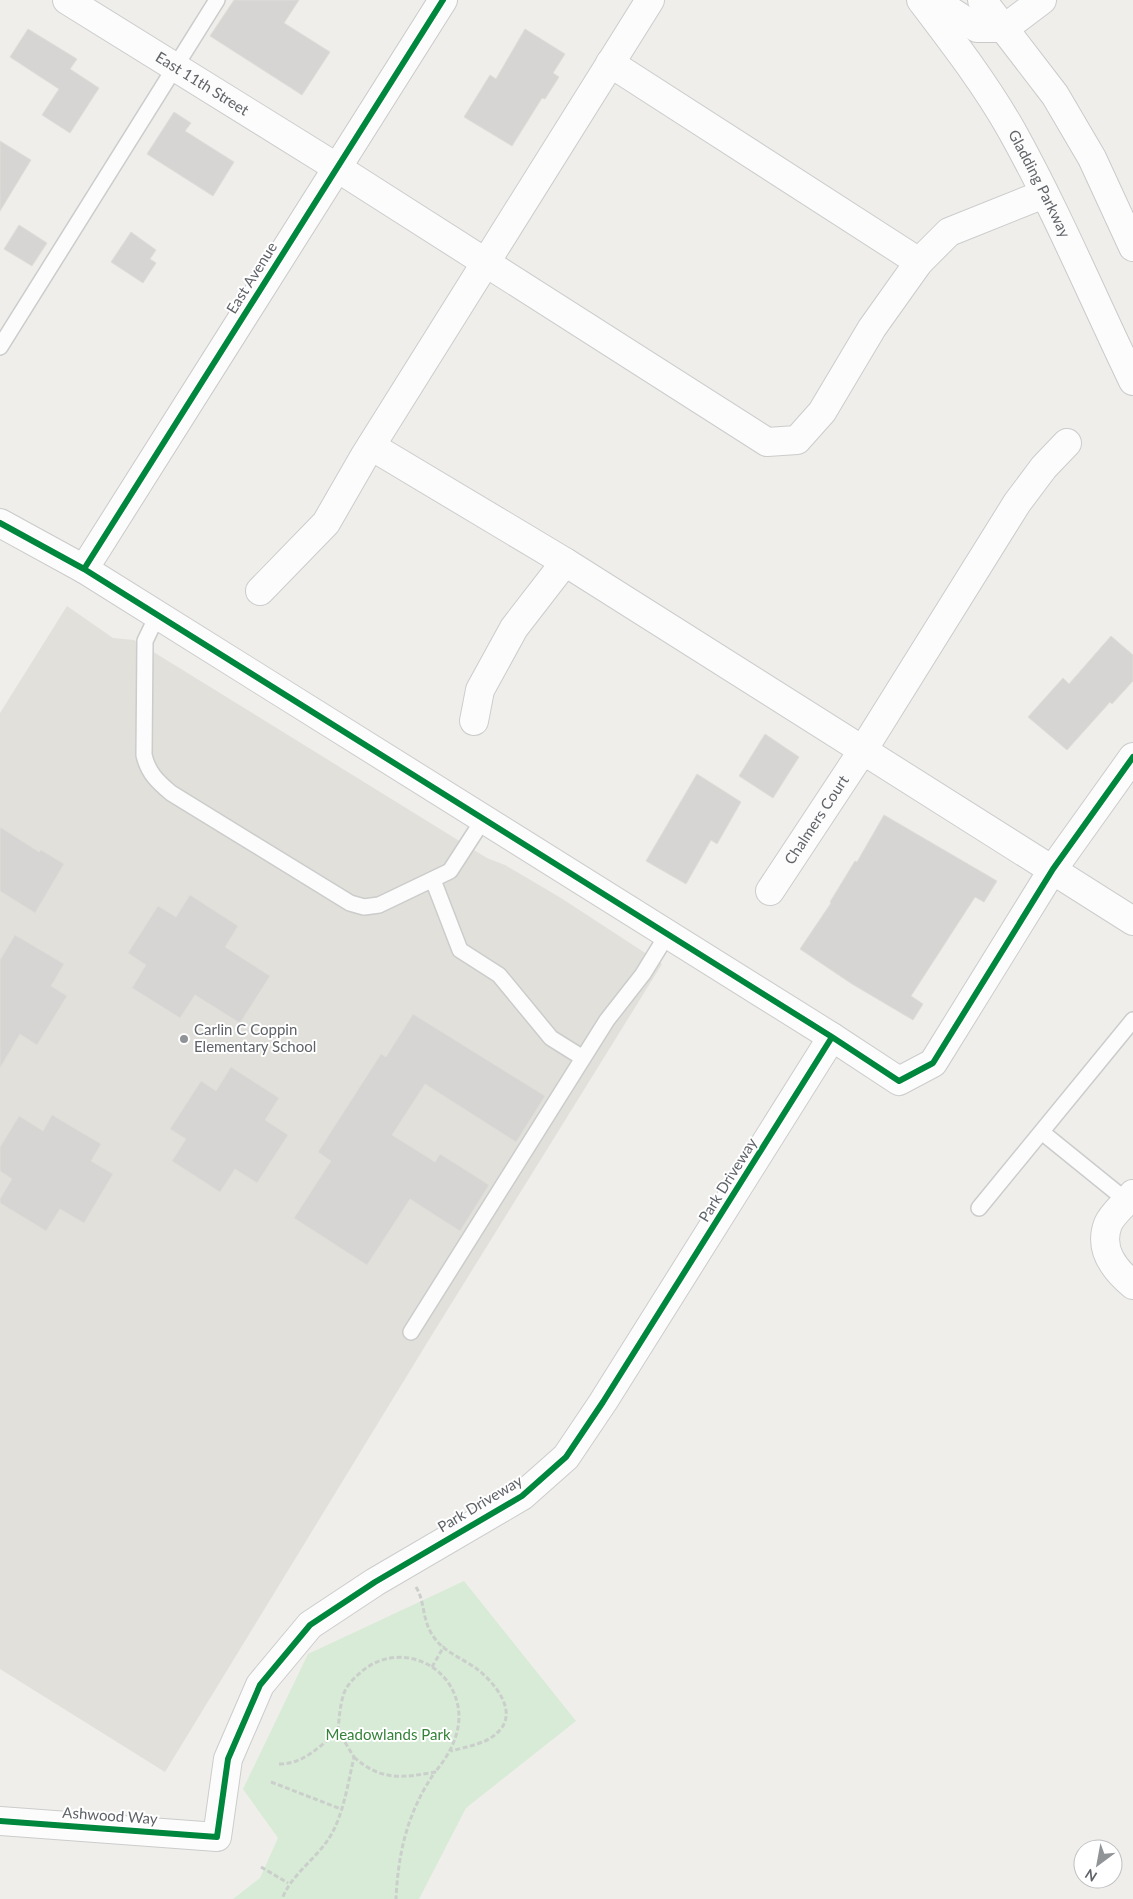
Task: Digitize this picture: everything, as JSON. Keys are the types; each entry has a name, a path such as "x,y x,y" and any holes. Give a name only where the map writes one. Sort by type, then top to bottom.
{"street":[{"name":"East 11th Street","path":"67,0 336,168 767,442 797,440 822,412 872,328 919,262 949,232 1044,194"},
{"name":"East Avenue","path":"84,569 443,0"},
{"path":"260,591 326,523 371,446 650,0"},
{"name":"Gladding Parkway","path":"920,0 963,54 1011,130 1044,194 1133,381"},
{"path":"933,0 977,28 1005,28 1042,0"},
{"path":"982,0 1055,95 1092,158 1133,247"},
{"path":"610,62 919,262"},
{"name":"Chalmers Court","path":"770,891 864,750 1018,503 1044,467 1067,443"},
{"path":"371,446 565,562 1133,921"},
{"path":"0,523 84,569 482,820 832,1037 899,1082 933,1063 1053,869 1133,757"},
{"path":"474,722 480,690 514,628 565,562"},
{"name":"Park Driveway","path":"217,1837 228,1759 260,1685 310,1625 374,1582 522,1496 566,1458 604,1402 832,1037"},
{"path":"1130,1197 1108,1224 1105,1249 1116,1272 1133,1285"},
{"name":"Ashwood Way","path":"0,1821 217,1837"}],"lane":[{"path":"0,347 217,0"},
{"path":"158,616 145,641 144,755 147,769 156,781 172,794 350,902 364,907 379,905 450,871 482,820"},
{"path":"433,880 460,950 499,975 550,1038 583,1058"},
{"path":"411,1332 607,1020 643,974 667,935"},
{"path":"979,1208 1043,1133 1133,1020"},
{"path":"1043,1133 1130,1197"}],"path":[{"path":"414,1583 419,1592 425,1621 437,1642 478,1670 495,1687 506,1705 506,1721 497,1734 479,1743 450,1751"},
{"path":"432,1666 444,1646"},
{"path":"396,1899 397,1874 406,1830 420,1797 450,1751 458,1722 458,1704 452,1688 432,1666 408,1656 387,1658 367,1666 344,1693 338,1731 354,1757 377,1773 397,1778 435,1772"},
{"path":"280,1764 294,1764 308,1756 338,1731"},
{"path":"282,1899 288,1883 331,1835 341,1808 354,1757"},
{"path":"271,1782 341,1808"},
{"path":"261,1867 288,1883"}],"shaded area":[{"path":"67,606 113,638 134,640 487,858 505,865 561,898 662,964 430,1338 165,1772 0,1669 0,713"}],"green space":[{"name":"Meadowlands Park","path":"464,1581 576,1721 466,1808 419,1899 233,1899 260,1878 278,1838 243,1789 308,1654"}],"building":[{"path":"234,0 299,0 284,23 330,52 302,95 210,36"},
{"path":"28,29 77,59 70,69 99,88 70,133 42,115 59,89 10,57"},
{"path":"525,29 565,54 553,73 559,77 545,99 542,98 512,146 464,117 490,75 496,79"},
{"path":"174,112 191,123 185,131 234,162 213,196 147,154"},
{"path":"0,141 31,160 0,211"},
{"path":"19,225 47,243 32,266 4,249"},
{"path":"131,232 156,250 150,259 156,263 143,283 111,262"},
{"path":"1111,636 1133,655 1133,681 1112,704 1110,702 1067,750 1028,717 1063,678 1069,684"},
{"path":"765,734 799,757 773,798 739,776"},
{"path":"697,774 741,802 717,844 711,840 686,884 646,861"},
{"path":"884,815 997,881 984,902 975,897 911,996 923,1004 913,1020 852,984 800,949 831,903 855,861 857,862"},
{"path":"0,827 39,852 41,850 64,864 35,913 0,891"},
{"path":"190,895 238,926 225,947 270,976 240,1023 195,995 180,1018 132,988 146,965 128,953 158,906 176,917"},
{"path":"15,935 64,964 51,986 67,996 37,1045 20,1034 0,1068 0,960"},
{"path":"413,1014 545,1096 516,1142 425,1084 392,1135 435,1162 440,1154 489,1185 460,1231 410,1199 367,1265 294,1218 331,1161 318,1152 381,1054 386,1057"},
{"path":"231,1067 279,1098 265,1120 288,1135 257,1183 235,1169 220,1192 172,1161 186,1139 170,1129 201,1081 216,1091"},
{"path":"52,1115 101,1144 91,1161 113,1174 84,1223 60,1209 46,1231 0,1203 0,1199 12,1179 0,1171 0,1147 19,1116 43,1131"}],"cycle path":[{"path":"84,569 443,0"},
{"path":"0,523 84,569 832,1037 899,1081 933,1063 1053,869 1133,757"},
{"path":"0,1821 217,1837 228,1759 260,1685 310,1625 375,1582 522,1496 566,1457 603,1402 832,1037"}],"place":[{"name":"Carlin C Coppin Elementary School","path":"184,1039"}]}
